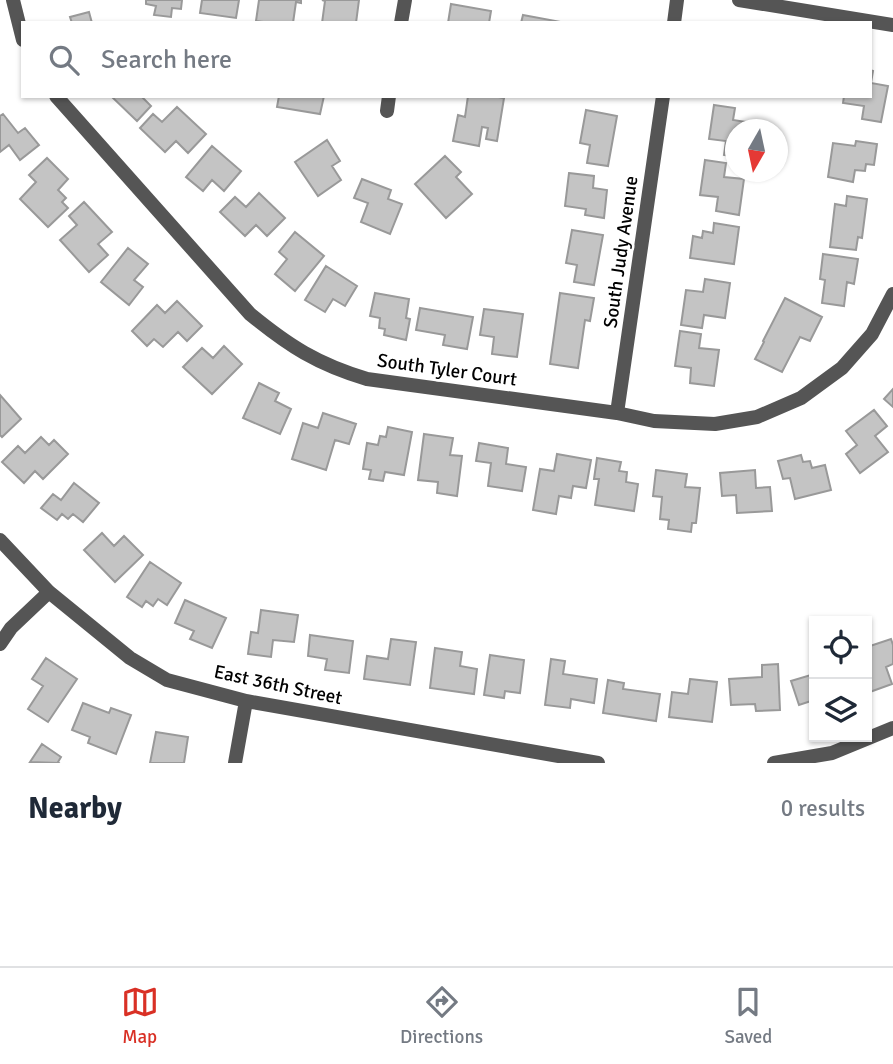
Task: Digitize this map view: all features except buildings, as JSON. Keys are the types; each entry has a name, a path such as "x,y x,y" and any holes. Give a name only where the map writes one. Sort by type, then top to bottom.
{"street":[{"path":"13,0 21,32"},
{"path":"401,21 405,0"},
{"path":"674,21 677,0"},
{"path":"738,0 822,7 893,25"},
{"name":"South Tyler Court","path":"58,98 250,314 279,338 313,359 342,372 367,379 617,413 654,421 715,424 758,416 801,398 842,368 872,334 893,295"},
{"name":"South Judy Avenue","path":"617,413 663,98"},
{"name":"East 36th Street","path":"0,540 49,592 130,658 167,680 246,701 598,763"},
{"path":"0,644 11,628 49,592"},
{"path":"235,763 246,701"},
{"path":"774,763 833,758 893,728"}]}
